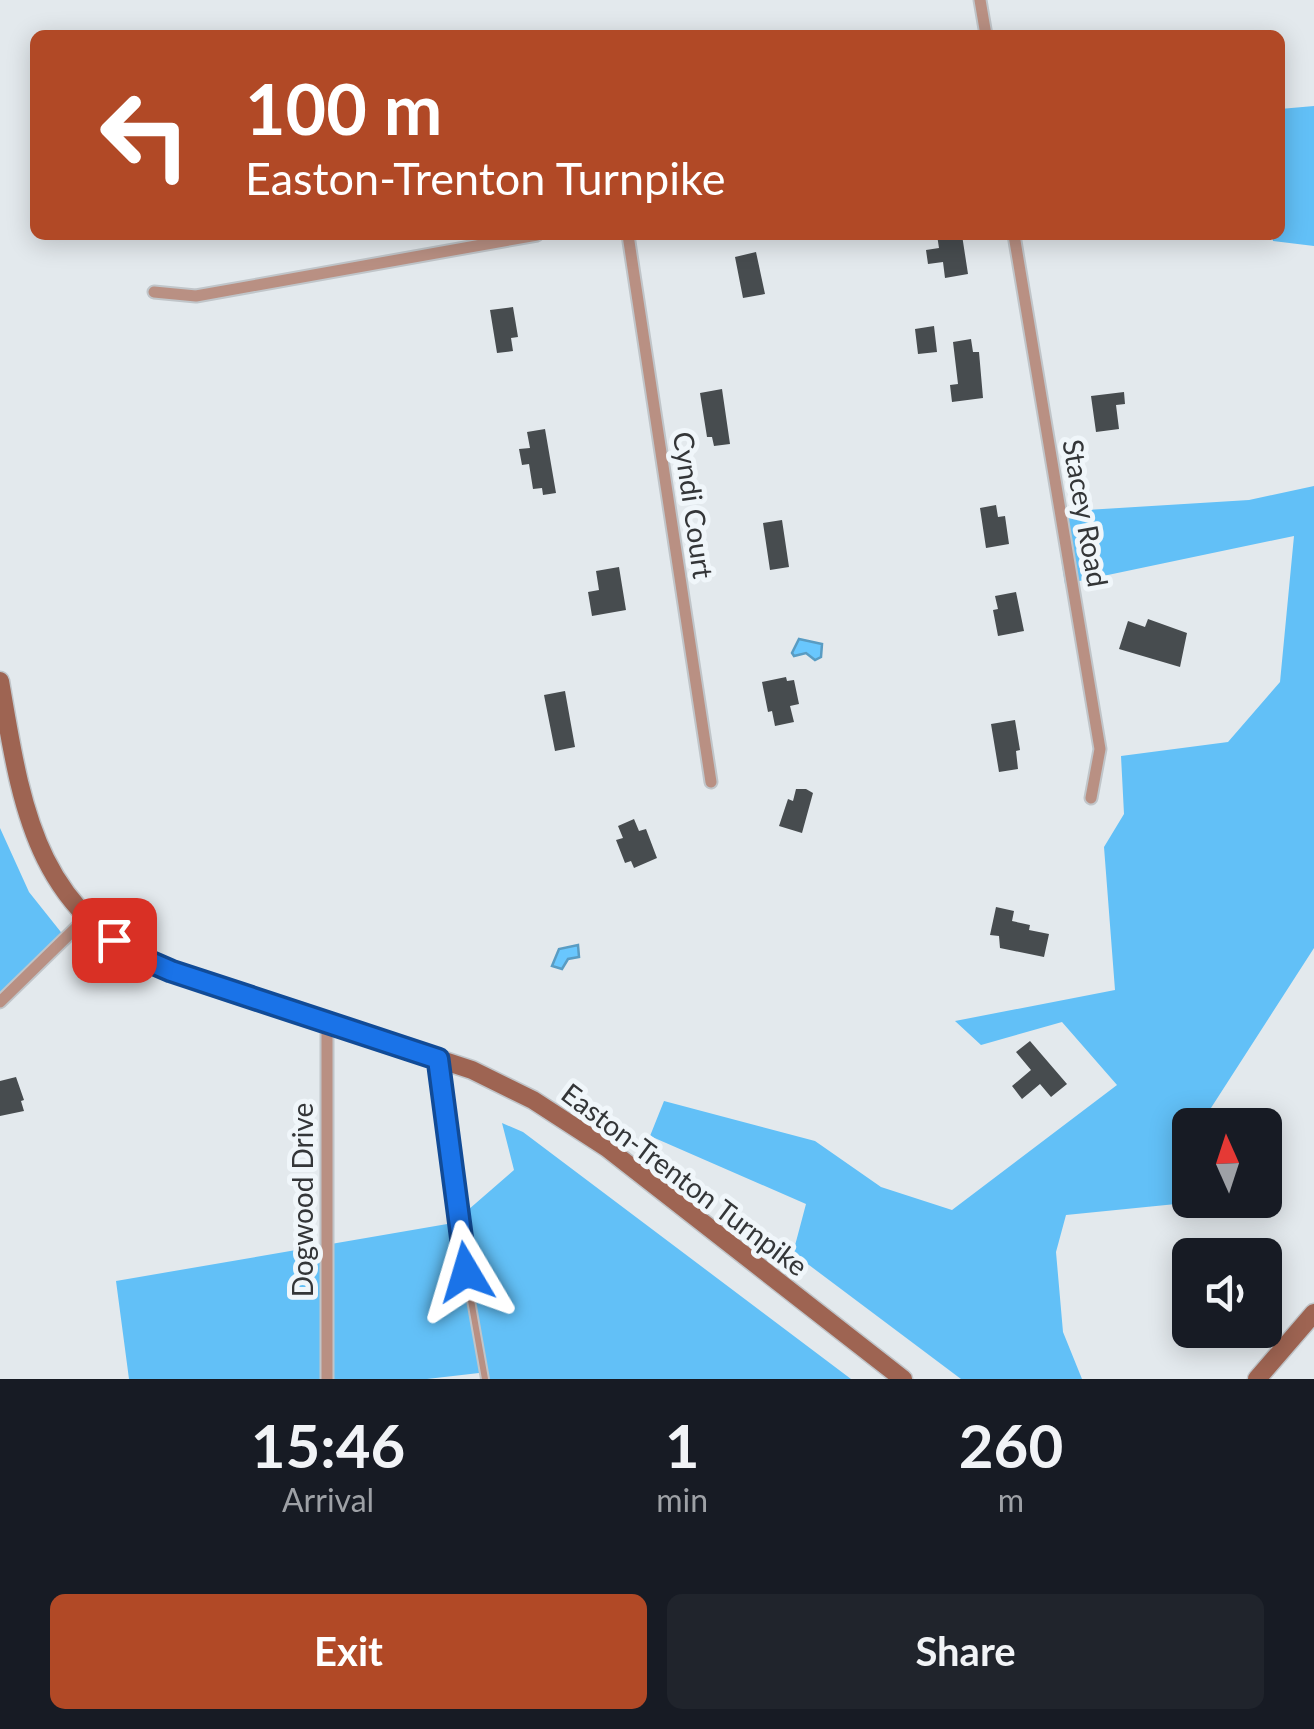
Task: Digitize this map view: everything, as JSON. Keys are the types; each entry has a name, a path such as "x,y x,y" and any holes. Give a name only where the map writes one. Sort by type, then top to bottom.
{"main road":[{"name":"Easton-Trenton Turnpike","path":"0,680 17,781 36,842 52,871 87,917 141,958 205,984 438,1059 501,1084 582,1130 903,1379"},
{"path":"1257,1379 1314,1313"}],"street":[{"path":"980,0 985,30"},
{"path":"154,292 196,296 509,240"},
{"name":"Cyndi Court","path":"629,240 712,782"},
{"name":"Stacey Road","path":"1015,240 1100,749 1090,798"},
{"path":"0,1002 87,917"},
{"name":"Dogwood Drive","path":"326,1022 327,1379"}],"lane":[{"path":"438,1059 485,1379"}],"shaded area":[{"path":"1314,106 1314,246 1273,241 1285,240 1285,109"},
{"path":"1314,486 1314,948 1211,1108 1172,1108 1172,1204 1066,1215 1056,1252 1063,1332 1082,1379 961,1379 793,1253 806,1204 650,1136 664,1101 815,1141 881,1187 952,1210 1117,1085 1062,1022 981,1045 955,1021 1115,990 1104,847 1124,814 1121,756 1228,742 1280,682 1294,536 1065,584 1054,512 1249,500"},
{"path":"799,639 822,644 821,657 815,660 806,653 794,656"},
{"path":"0,828 29,892 68,941 0,1005"},
{"path":"578,945 579,957 568,959 562,969 552,966 559,949"},
{"path":"502,1123 523,1132 851,1379 482,1379 479,1373 427,1379 129,1379 116,1281 453,1223 514,1170"}],"building":[{"path":"938,240 963,240 968,274 945,278 943,262 928,264 926,250 939,248"},
{"path":"756,252 765,294 743,298 735,257"},
{"path":"513,307 518,337 511,338 513,351 497,353 490,310"},
{"path":"934,326 937,352 918,354 915,329"},
{"path":"971,339 973,352 979,352 983,398 952,402 950,385 958,384 953,342"},
{"path":"722,389 730,444 714,446 712,437 707,437 700,393"},
{"path":"1124,392 1125,404 1116,405 1119,429 1096,432 1091,396"},
{"path":"545,429 556,493 543,495 542,488 533,489 529,464 522,465 519,449 530,448 527,432"},
{"path":"996,505 998,517 1005,516 1009,544 986,548 980,508"},
{"path":"782,520 789,567 770,570 763,523"},
{"path":"619,567 626,610 592,616 588,592 599,590 596,571"},
{"path":"1016,592 1024,631 998,636 993,610 998,609 995,596"},
{"path":"1148,619 1187,633 1180,667 1119,649 1128,621 1145,627"},
{"path":"786,677 787,681 794,680 799,704 790,706 794,722 775,726 762,682"},
{"path":"565,691 575,747 555,751 544,695"},
{"path":"1015,720 1020,750 1016,751 1018,769 999,772 991,724"},
{"path":"796,789 813,793 802,833 779,826 788,799 793,801"},
{"path":"634,819 639,831 646,829 657,858 634,868 631,861 625,863 616,840 623,838 618,826"},
{"path":"996,907 1014,911 1012,921 1030,925 1029,930 1049,934 1044,957 1000,948 999,936 990,935"},
{"path":"1030,1041 1067,1084 1051,1097 1040,1084 1022,1099 1012,1086 1031,1070 1016,1052"},
{"path":"16,1077 24,1111 0,1116 0,1081"}],"route":[{"path":"114,940 141,958 205,984 438,1059 466,1272"}]}
